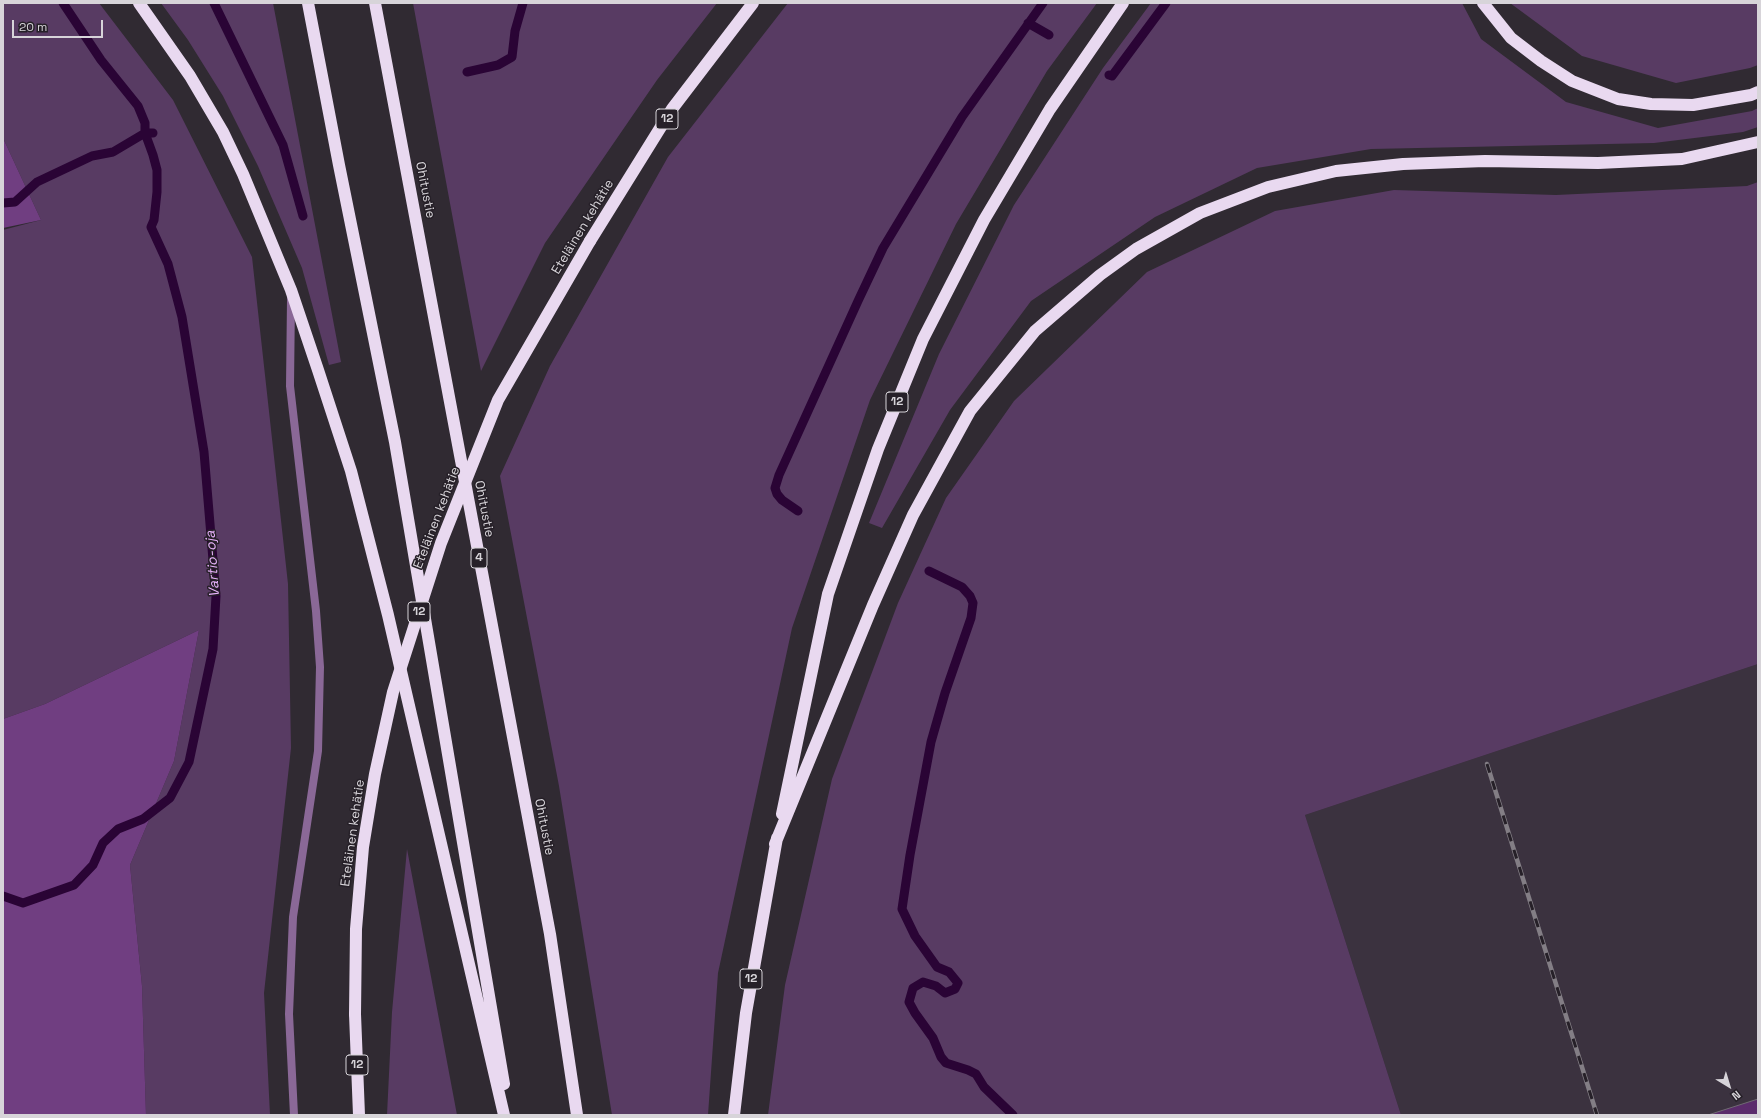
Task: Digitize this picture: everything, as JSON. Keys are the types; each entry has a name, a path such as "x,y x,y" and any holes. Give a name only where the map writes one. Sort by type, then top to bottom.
{"highway":[{"path":"139,3 190,76 223,132 243,174 291,290 351,471 388,615 504,1115"},
{"path":"308,3 395,442 510,1115"},
{"name":"Ohitustie","path":"375,3 550,934 577,1115"},
{"name":"Eteläinen kehätie","path":"359,1115 355,1014 356,929 363,847 393,692 441,543 498,400 590,241 672,109 753,3"},
{"name":"12","path":"734,1115 746,1013 775,844 828,594 878,449 923,339 984,220 1050,109 1123,3"},
{"path":"1483,3 1511,38 1541,61 1572,81 1618,98 1651,104 1693,105 1758,92"},
{"path":"775,844 873,605 913,515 970,411 1035,331 1100,275 1136,249 1200,213 1268,187 1336,171 1403,164 1485,161 1598,163 1682,160 1758,142"}],"lane":[{"path":"291,290 290,386 315,604 320,667 318,751 293,917 289,1014 294,1115"}],"shaded area":[{"path":"3,3 99,3 173,100 252,257 288,584 291,748 264,993 270,1115 146,1115 142,986 130,865 174,761 199,630 45,704 3,719 3,230 41,220 3,138"},
{"path":"161,3 273,3 341,362 329,365 302,268 258,166 223,96 188,40"},
{"path":"413,3 717,3 657,80 545,243 481,371"},
{"path":"788,3 1097,3 1047,71 956,224 870,400 792,628 718,973 708,1115 612,1115 559,786 500,476 550,366 668,157"},
{"path":"1151,3 1462,3 1481,39 1566,102 1658,128 1752,111 1758,108 1758,127 1743,132 1654,143 1371,149 1257,168 1155,217 1031,301 950,410 882,528 869,523 939,354 1014,205 1103,68"},
{"path":"1510,3 1758,3 1758,65 1750,68 1676,83 1582,56"},
{"path":"3,138 41,220 3,228"},
{"path":"1758,182 1758,664 1305,815 1401,1115 768,1115 785,985 832,779 898,603 946,498 1014,401 1147,272 1275,211 1394,190 1556,195 1747,186"},
{"path":"199,630 174,761 130,865 142,986 146,1115 3,1115 3,719 45,704"},
{"path":"1758,664 1758,1115 1401,1115 1305,815"},
{"path":"407,849 457,1115 387,1115 392,1012"}],"building":[{"path":"1758,1099 1758,1115 1708,1115"}],"waterway":[{"name":"Vartio-oja","path":"3,203 15,202 37,182 92,156 113,152 145,133 145,123 138,106 101,60 63,3"},
{"path":"214,3 283,145 303,216"},
{"name":"Vartio-oja","path":"467,72 498,65 512,57 515,31 523,3"},
{"path":"798,511 782,500 777,494 775,488 779,475 883,248 962,117 1043,3"},
{"path":"1109,75 1112,76 1166,3"},
{"path":"1028,23 1049,35"},
{"name":"Vartio-oja","path":"3,896 23,903 74,885 93,865 103,843 118,829 143,819 170,798 189,762 213,649 216,596 204,452 182,317 168,264 151,227 154,220 157,192 157,170 145,133 153,133"},
{"path":"929,571 962,587 970,596 973,603 971,618 945,693 931,742 910,855 902,909 915,936 937,967 949,972 958,983 955,989 945,993 936,986 923,982 913,988 909,1002 933,1038 941,1057 946,1063 976,1074 984,1087 1013,1115"}],"railway":[{"path":"1487,764 1597,1115"}]}
